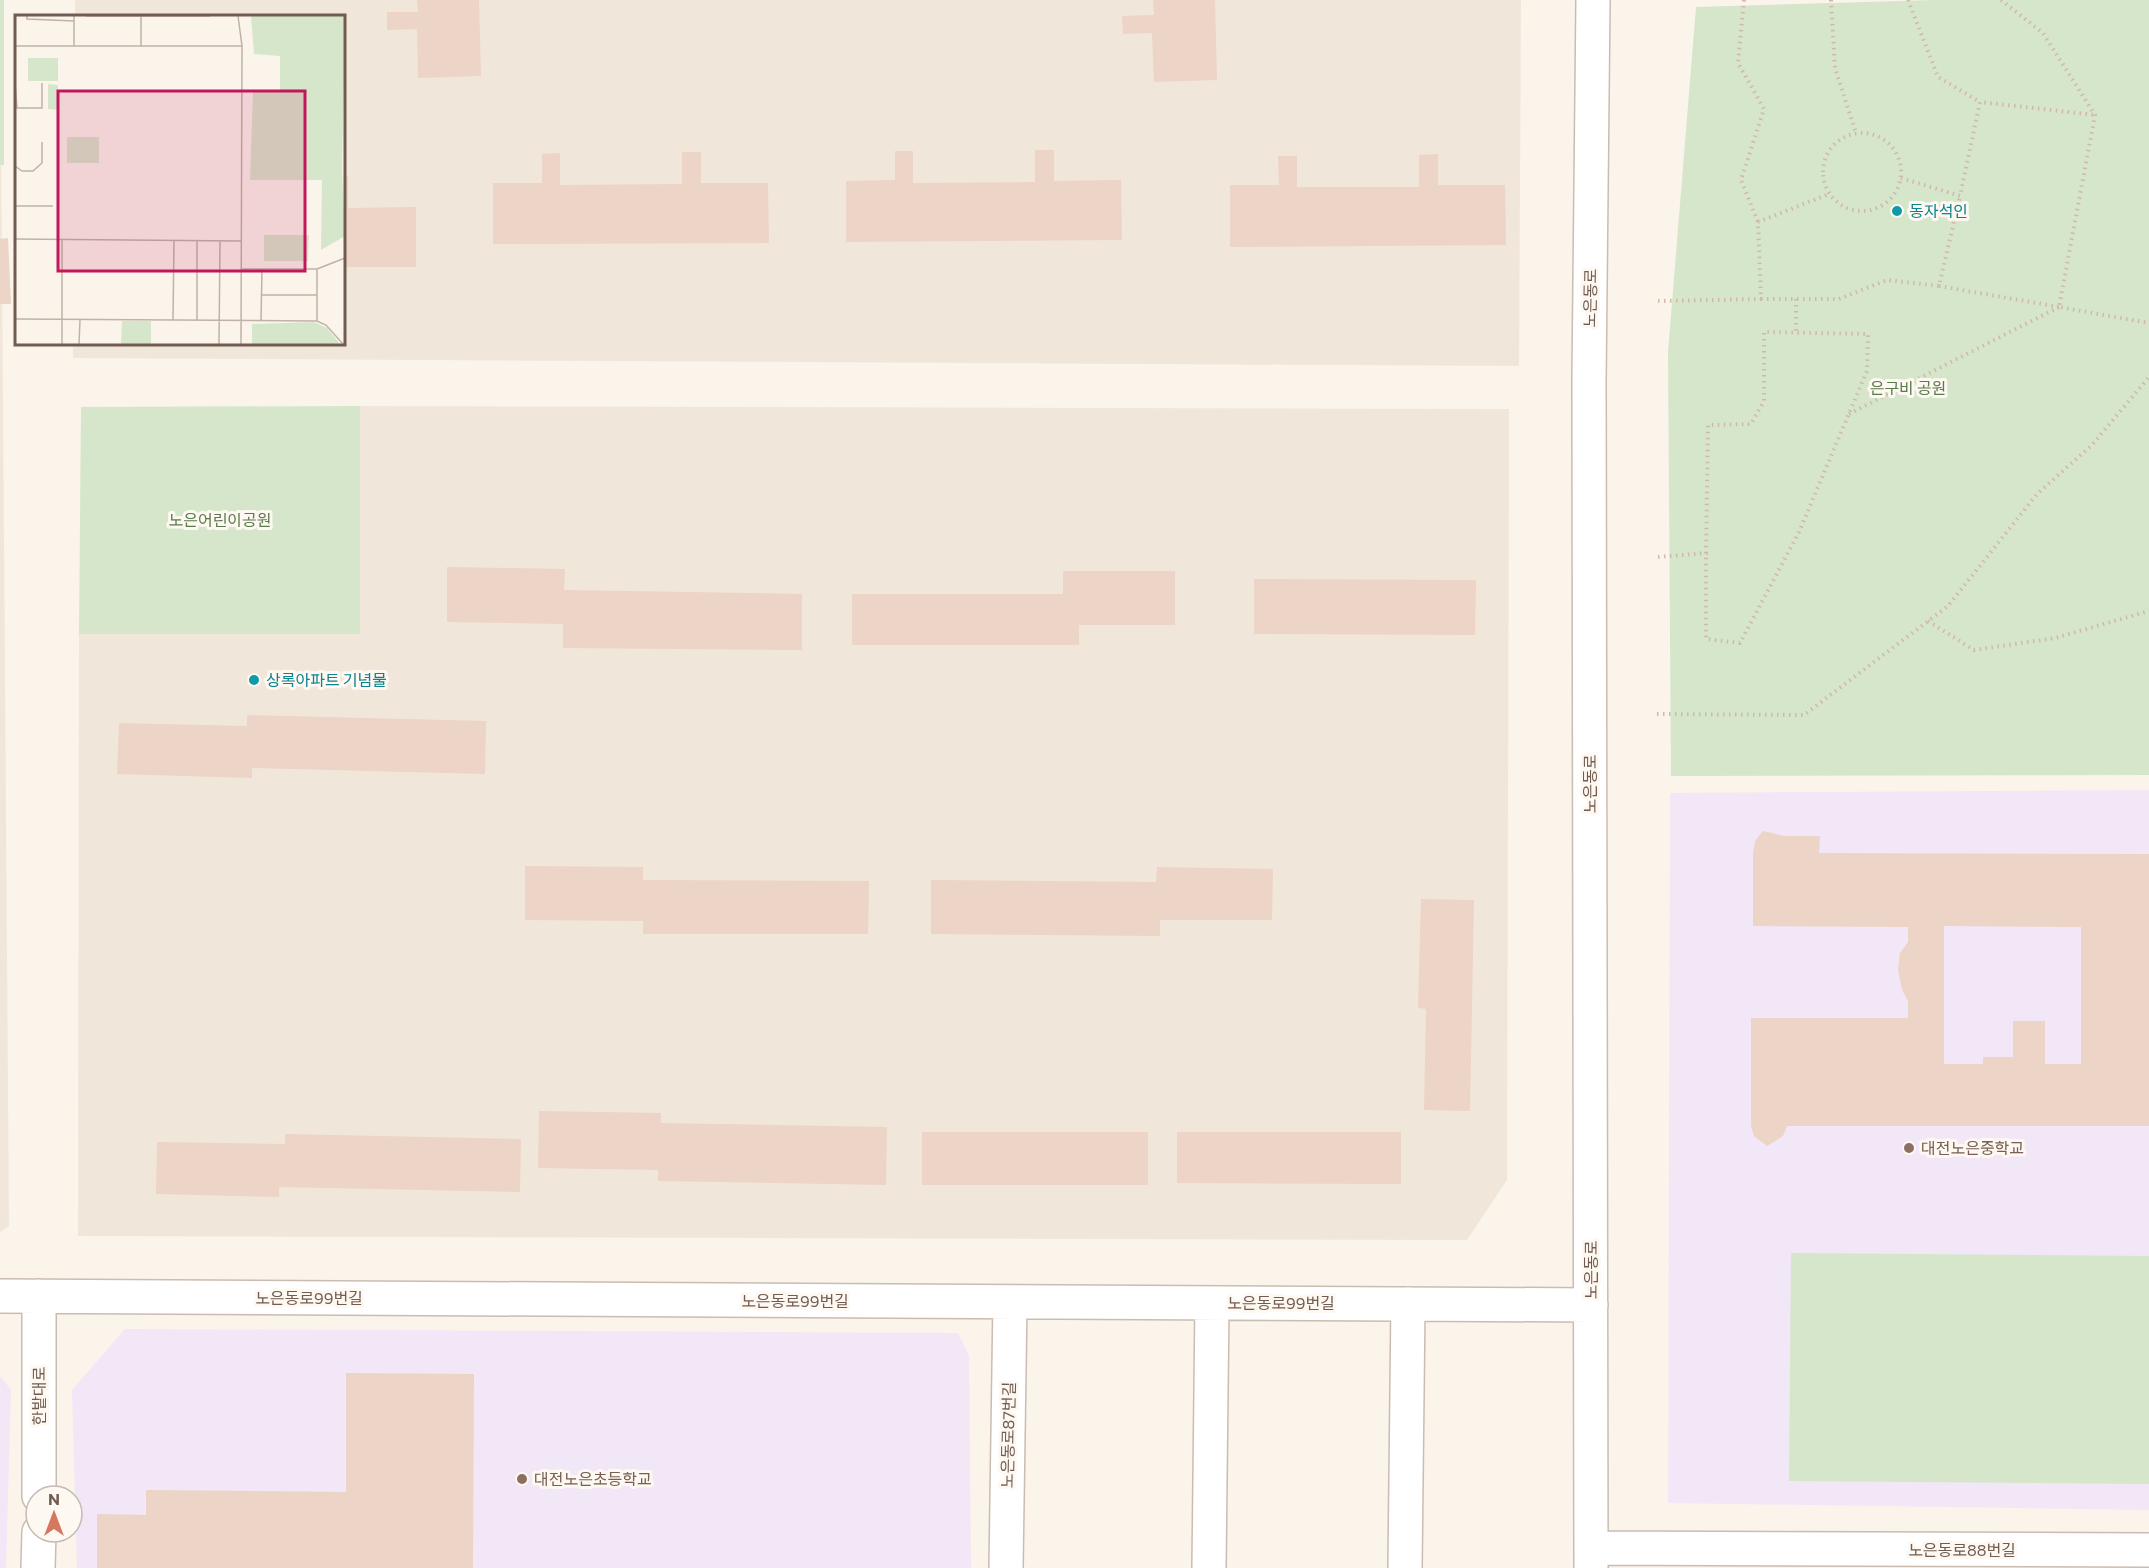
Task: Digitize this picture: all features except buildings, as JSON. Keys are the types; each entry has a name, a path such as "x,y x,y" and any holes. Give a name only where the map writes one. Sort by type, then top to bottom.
{"street":[{"name":"노은동로","path":"1591,1558 1589,380 1593,0"},
{"name":"노은동로99번길","path":"0,1296 1591,1305"},
{"name":"한밭대로","path":"39,1296 39,1484"},
{"name":"노은동로87번길","path":"1006,1568 1010,1302"},
{"path":"1209,1568 1212,1303"},
{"path":"1405,1568 1408,1304"},
{"path":"38,1568 39,1544"},
{"name":"노은동로88번길","path":"1591,1558 1776,1559 2149,1550"}],"path":[{"path":"1744,0 1738,63 1764,109 1741,180 1758,222 1761,299"},
{"path":"1831,0 1835,68 1856,133"},
{"path":"1908,0 1938,77 1980,102 2095,115"},
{"path":"2001,0 2043,33 2095,115 2059,307"},
{"path":"1939,286 1980,102"},
{"path":"1856,133 1880,137 1890,145 1902,166 1901,178 1897,190 1889,201 1878,208 1864,212 1851,210 1829,194 1824,182 1823,168 1826,155 1834,144 1856,133"},
{"path":"1901,178 1960,196"},
{"path":"1758,222 1829,194"},
{"path":"1658,301 1839,299 1887,280 1939,286 2149,323"},
{"path":"1796,299 1797,331"},
{"path":"1848,415 2059,307"},
{"path":"1797,331 1868,334 1867,371 1799,532 1740,643 1706,639 1708,425 1751,424 1764,401 1764,332 1797,331"},
{"path":"1657,714 1804,715 1948,606 2037,494 2092,445 2149,377"},
{"path":"1658,557 1706,553"},
{"path":"1928,621 1974,650 2055,638 2149,611"}],"shaded area":[{"path":"0,0 9,1226 0,1232"},
{"path":"75,0 1521,0 1519,366 73,358 73,345 345,345 345,15 75,15"},
{"path":"360,406 1509,409 1507,1180 1467,1240 78,1236 79,634 359,634"},
{"name":"대전노은중학교","path":"2149,790 2149,1510 1668,1503 1670,793"},
{"name":"대전노은초등학교","path":"125,1329 958,1333 969,1356 971,1568 77,1568 76,1544 84,1544 84,1484 75,1484 72,1390"},
{"path":"0,1376 11,1390 6,1568 0,1568"}],"green space":[{"path":"0,0 4,0 4,165 0,165"},
{"name":"은구비 공원","path":"1934,0 2149,0 2149,775 1671,776 1668,352 1696,7"},
{"name":"노은어린이공원","path":"360,406 360,634 79,634 81,407"},
{"path":"1791,1253 2149,1256 2149,1484 1789,1481"}],"place":[{"name":"동자석인","path":"1897,211"},
{"name":"상록아파트 기념물","path":"254,680"},
{"name":"대전노은중학교","path":"1909,1148"},
{"name":"대전노은초등학교","path":"522,1479"}]}
